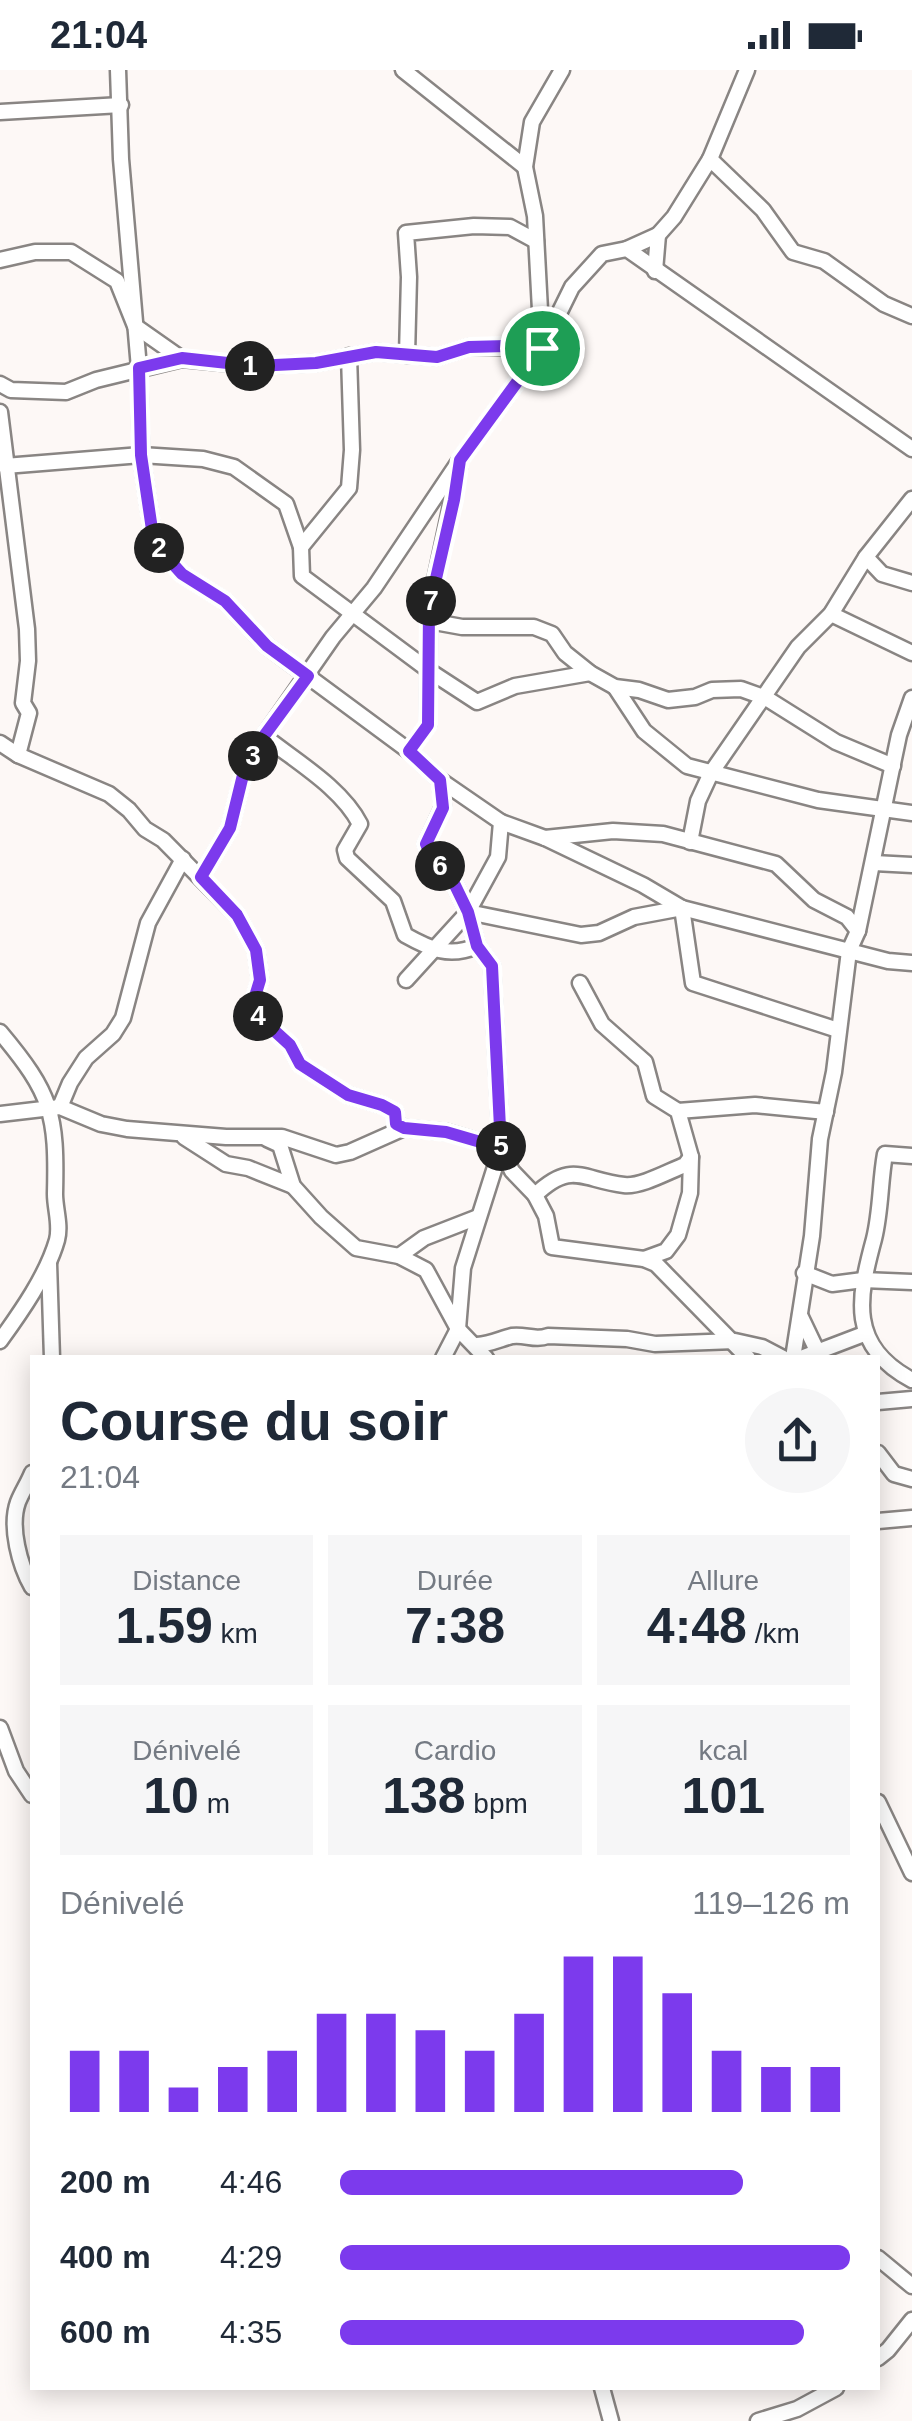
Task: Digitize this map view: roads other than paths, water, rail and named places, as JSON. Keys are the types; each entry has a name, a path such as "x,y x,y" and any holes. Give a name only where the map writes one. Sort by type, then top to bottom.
{"street":[{"path":"118,70 139,368 141,455 154,543 182,574 225,601 267,646 409,751 440,780 501,822 643,885 682,908 888,961 912,963"},
{"path":"403,70 526,167"},
{"path":"542,348 535,216 526,167 532,122 562,70"},
{"path":"201,877 230,828 243,775 264,736 542,348 572,287 602,254 627,249 658,235 674,217 710,160 747,70"},
{"path":"0,112 121,104"},
{"path":"710,160 763,210 793,252 824,261 884,304 912,316"},
{"path":"407,355 410,278 406,233 474,226 510,227 536,241"},
{"path":"656,271 658,235"},
{"path":"627,249 912,449"},
{"path":"0,260 35,252 71,252 116,281 136,326 182,358"},
{"path":"0,384 11,390 66,392 182,358 255,366 316,363 376,352 437,357 469,347 542,348"},
{"path":"301,548 349,488 349,356"},
{"path":"0,412 27,629 23,703 29,713 18,755"},
{"path":"5,466 141,455 202,459 234,467 286,504 301,548 302,576 477,702 515,686 590,674"},
{"path":"409,751 428,725 432,592 460,460"},
{"path":"690,842 698,801 711,773 798,648 831,614 866,557 912,500"},
{"path":"866,557 882,574 912,583"},
{"path":"831,614 912,653"},
{"path":"430,621 462,627 534,627 552,634 565,653 590,674 615,687 640,690 668,700 694,698 712,690 741,689 766,698 836,742 893,766"},
{"path":"615,687 649,736 687,766 818,800 912,813"},
{"path":"797,1355 804,1273 849,950 858,932 899,735 912,698"},
{"path":"264,736 326,785 356,816 360,824 345,850 348,858 393,901 405,935 434,951 462,952 477,946"},
{"path":"0,743 18,755 109,794 183,859 237,915 256,950 260,980 253,1003 255,1013 290,1045 300,1064 348,1095 395,1112 396,1124 404,1128 446,1132 501,1148 512,1171 535,1196 546,1216 552,1248 644,1259 656,1264 746,1355"},
{"path":"440,780 443,808 426,844 432,858 452,879 468,912 477,946 492,966 501,1148 462,1268 458,1330 446,1355"},
{"path":"406,980 468,912 498,857 501,822"},
{"path":"544,838 613,831 664,834 776,864 814,900 847,917 858,932"},
{"path":"55,1107 86,1058 113,1034 123,1018 148,923 183,859"},
{"path":"874,863 912,865"},
{"path":"468,912 581,935 682,908"},
{"path":"682,908 693,983 838,1030"},
{"path":"580,983 602,1024 645,1062 654,1096 678,1111 756,1105 826,1112"},
{"path":"0,1032 55,1107 58,1226 57,1241 20,1312 0,1341"},
{"path":"0,1114 55,1107 100,1124 179,1134 282,1137 336,1155 404,1128"},
{"path":"644,1259 666,1251 678,1234 690,1193 691,1157 678,1111"},
{"path":"179,1134 226,1164 248,1168 293,1186 356,1248 399,1256 426,1270 458,1330 482,1352 513,1336 539,1340 548,1336 654,1344 735,1341 777,1355"},
{"path":"266,1139 280,1145 293,1186"},
{"path":"912,1156 885,1154 874,1240 863,1280 864,1334 882,1357 912,1380"},
{"path":"535,1196 554,1178 588,1174 628,1186 686,1165 691,1157"},
{"path":"399,1256 424,1238 478,1217"},
{"path":"48,1256 52,1355"},
{"path":"804,1273 832,1284 863,1280 912,1282"},
{"path":"800,1315 818,1354 864,1334"},
{"path":"594,1355 596,1340"},
{"path":"880,1402 912,1399"},
{"path":"880,1456 894,1474 912,1479"},
{"path":"30,1477 16,1506 15,1524 23,1571 30,1583"},
{"path":"880,1521 912,1518"},
{"path":"0,1728 16,1771 30,1792"},
{"path":"880,1806 909,1857 912,1873"},
{"path":"880,2260 910,2283"},
{"path":"880,2270 910,2283"},
{"path":"880,2356 912,2320"},
{"path":"603,2390 611,2421"},
{"path":"758,2421 797,2410 832,2390"}]}
